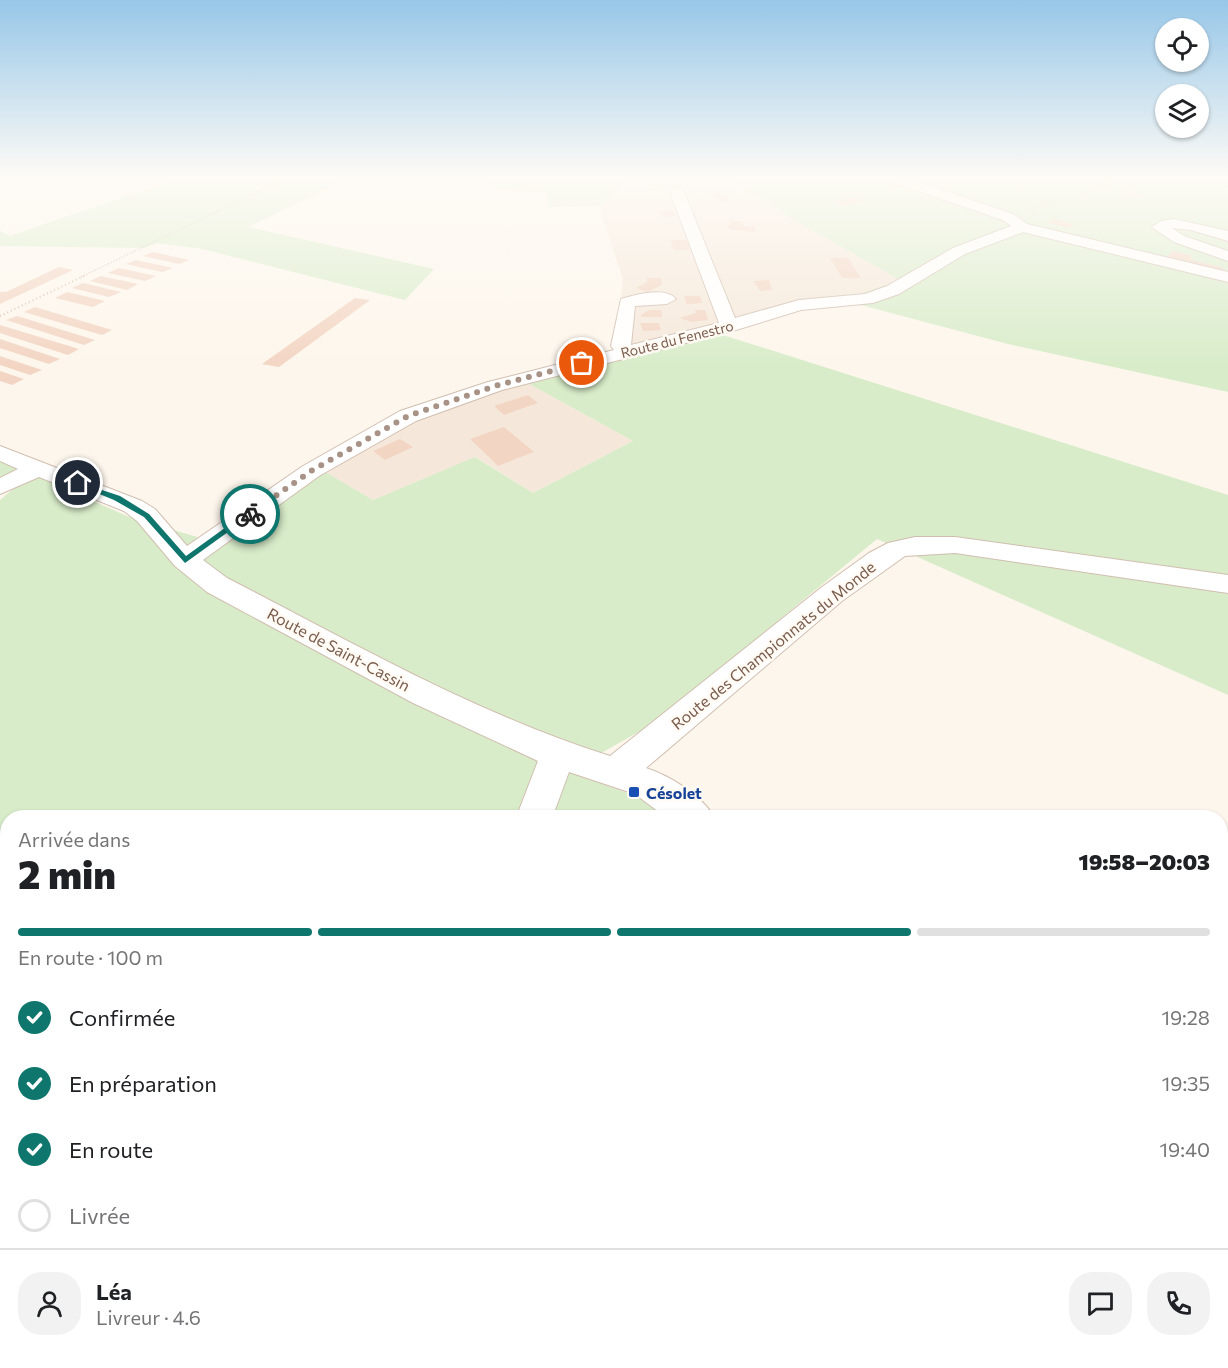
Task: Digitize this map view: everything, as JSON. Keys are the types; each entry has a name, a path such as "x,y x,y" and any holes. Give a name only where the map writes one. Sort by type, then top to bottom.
{"street":[{"path":"696,242 729,326"},
{"name":"Route du Fenestro","path":"185,560 311,471 408,416 495,386 729,326 799,305 867,299 893,290 975,242"},
{"path":"1092,242 1228,277"},
{"path":"1187,242 1228,256"},
{"path":"626,352 621,346 627,303 641,299 667,299"},
{"name":"Route de Saint-Cassin","path":"0,453 133,506 146,515 185,560 217,585 424,694 558,754 647,783 685,810"},
{"path":"0,487 38,468"},
{"name":"Route des Championnats du Monde","path":"615,773 832,594 879,558 897,549 933,543 955,545 1228,584"},
{"path":"537,810 558,754"}],"path":[{"path":"0,316 154,242"}],"shaded area":[{"path":"611,242 833,242 901,280 842,300 615,350 623,280"},
{"path":"513,375 633,441 533,493 476,457 373,500 312,464 448,396"}],"green space":[{"path":"0,242 314,242 434,269 405,300 202,249 157,243 144,248 0,246"},
{"path":"833,242 1228,242 1228,392 1008,344 842,300 900,280"},
{"path":"704,329 1228,495 1228,695 877,539 653,724 569,771 671,810 0,810 0,500 31,474 0,478 0,460 127,516 204,539 312,464 373,500 475,457 533,493 633,441 513,375"}],"building":[{"path":"672,242 687,242 690,250 674,250"},
{"path":"1173,251 1193,256 1189,259 1224,268 1222,271 1165,258"},
{"path":"153,252 189,260 179,264 143,256"},
{"path":"830,258 848,258 861,278 842,278"},
{"path":"136,260 173,268 162,272 126,264"},
{"path":"59,267 73,270 0,304 0,292 6,292"},
{"path":"119,268 156,276 145,281 108,273"},
{"path":"101,276 138,284 127,290 90,281"},
{"path":"647,278 661,278 662,285 647,292 636,288 647,282"},
{"path":"769,280 772,290 760,291 753,281"},
{"path":"83,283 121,292 109,297 72,288"},
{"path":"67,292 105,301 93,307 55,298"},
{"path":"684,296 700,296 702,303 687,304"},
{"path":"355,298 370,300 279,367 262,364"},
{"path":"35,307 112,330 102,335 24,312"},
{"path":"649,310 661,310 662,317 641,317"},
{"path":"695,310 705,310 708,320 691,322 680,318 696,313"},
{"path":"17,316 95,340 84,345 6,320"},
{"path":"640,323 659,323 661,330 643,331"},
{"path":"0,325 79,349 68,355 0,333"},
{"path":"0,339 60,359 49,364 0,348"},
{"path":"0,356 42,370 30,375 0,365"},
{"path":"0,371 24,379 12,385 0,381"},
{"path":"528,395 538,403 504,415 494,406"},
{"path":"504,427 534,452 498,466 470,439"},
{"path":"400,439 413,447 385,460 373,451"}],"way so far":[{"path":"250,514 311,471 408,416 495,386 582,363"}],"place":[{"name":"Césolet","path":"634,792"}],"route":[{"path":"78,483 117,498 146,515 185,560 250,514"}]}
